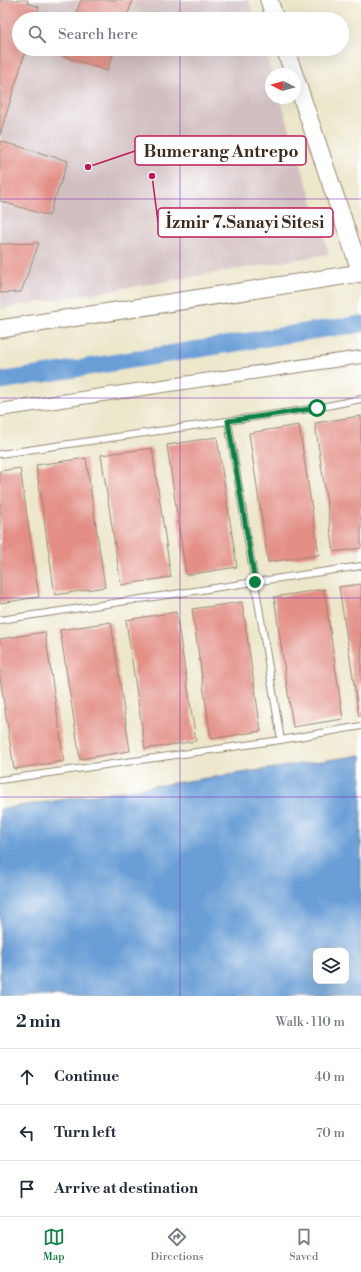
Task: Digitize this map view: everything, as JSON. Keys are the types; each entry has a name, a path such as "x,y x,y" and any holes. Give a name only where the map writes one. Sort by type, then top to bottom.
{"street":[{"path":"269,0 273,12"},
{"path":"288,56 292,68"},
{"path":"0,330 361,273 301,95"},
{"path":"0,410 361,357"}],"lane":[{"path":"0,454 317,408 361,399"},
{"path":"228,421 280,740"},
{"path":"0,620 361,566"},
{"path":"0,780 280,740 361,726"}],"shaded area":[{"path":"0,0 249,0 253,12 12,12 12,56 266,56 270,68 265,68 265,104 282,104 329,254 0,309"}],"water":[{"path":"361,755 361,996 0,996 0,809"}],"building":[{"path":"0,0 28,0 27,3 39,7 38,12 12,12 12,56 24,56 0,135"},
{"path":"81,0 133,0 129,12 77,12"},
{"path":"64,56 112,56 107,71"},
{"path":"0,141 68,161 49,216 0,201"},
{"path":"39,243 21,292 0,293 0,244"},
{"path":"361,416 361,548 334,552 315,423"},
{"path":"299,425 319,555 268,562 249,433"},
{"path":"217,437 237,567 186,575 167,445"},
{"path":"152,448 171,577 121,585 101,455"},
{"path":"86,458 105,587 55,595 36,465"},
{"path":"20,468 39,597 0,603 0,471"},
{"path":"361,584 361,716 359,716 339,587"},
{"path":"324,589 343,719 293,727 274,597"},
{"path":"242,602 261,731 211,739 192,609"},
{"path":"176,612 196,741 145,749 126,620"},
{"path":"111,622 130,751 80,759 60,630"},
{"path":"45,632 64,761 14,769 0,677 0,639"}],"waterway":[{"path":"0,381 361,324"}],"place":[{"name":"Bumerang Antrepo","path":"88,167"},
{"name":"İzmir 7.Sanayi Sitesi","path":"152,176"}],"route":[{"path":"255,582 228,421 317,408"}]}
